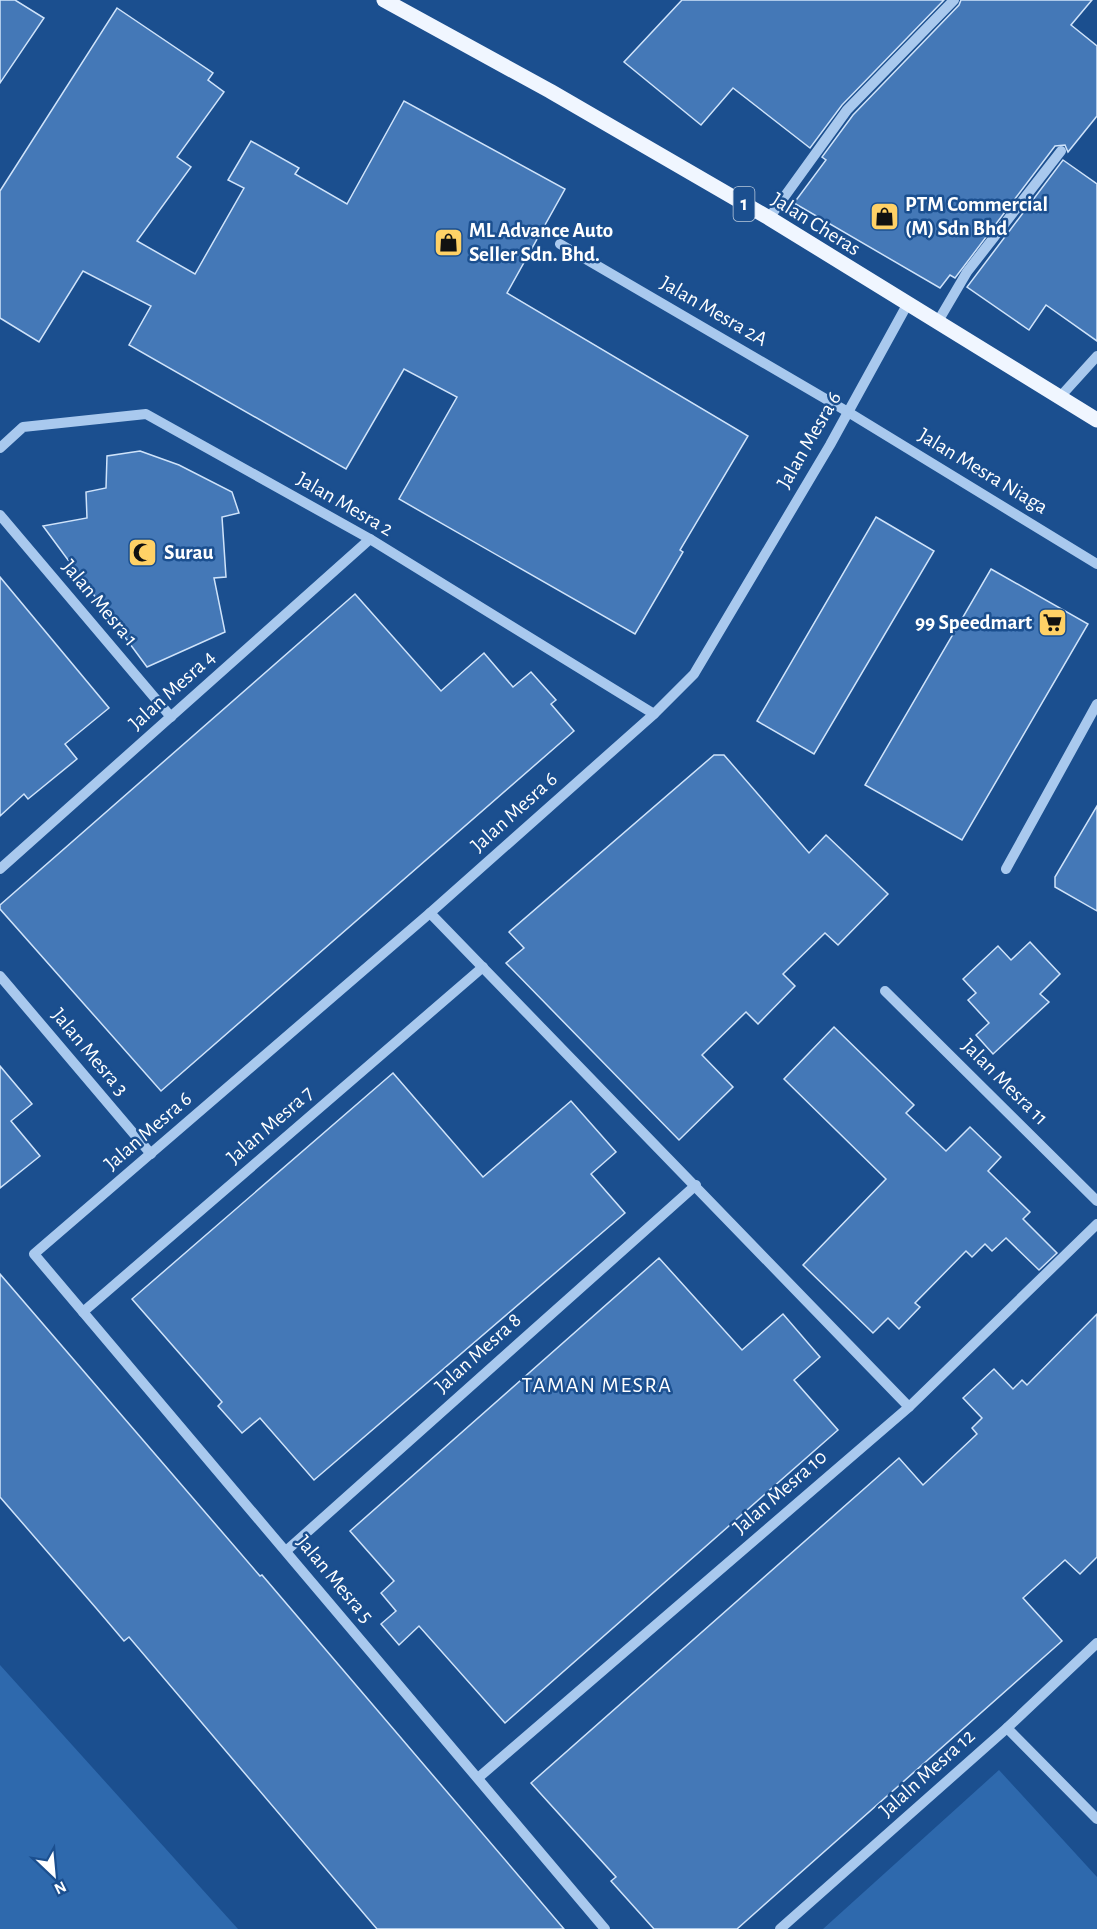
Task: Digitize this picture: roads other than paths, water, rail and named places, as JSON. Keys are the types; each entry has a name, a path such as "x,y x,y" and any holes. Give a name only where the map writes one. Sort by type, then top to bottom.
{"main road":[{"name":"Jalan Cheras","path":"384,0 550,91 769,218 1097,420"}],"street":[{"path":"769,218 847,111 954,0"},
{"path":"937,323 967,272 1061,151"},
{"name":"Jalan Mesra 2A","path":"560,244 848,412"},
{"name":"Jalan Mesra 6","path":"34,1254 430,913 654,714 694,674 848,412 907,305"},
{"path":"1059,398 1097,356"},
{"name":"Jalan Mesra Niaga","path":"848,412 1097,564"},
{"name":"Jalan Mesra 2","path":"0,448 23,427 146,414 370,539 654,714"},
{"name":"Jalan Mesra 1","path":"0,515 171,717"},
{"name":"Jalan Mesra 4","path":"0,869 370,539"},
{"path":"1006,869 1097,704"},
{"path":"430,913 909,1407"},
{"name":"Jalan Mesra 7","path":"83,1312 483,967"},
{"name":"Jalan Mesra 3","path":"0,975 151,1154"},
{"name":"Jalan Mesra 11","path":"885,991 1097,1201"},
{"name":"Jalan Mesra 8","path":"286,1551 696,1185"},
{"name":"Jalan Mesra 10","path":"478,1778 909,1407 1097,1224"},
{"name":"Jalan Mesra 5","path":"34,1254 605,1929"},
{"name":"Jalaln Mesra 12","path":"780,1929 1007,1728 1097,1643"},
{"path":"1007,1728 1097,1819"}],"place":[{"name":"PTM Commercial (M) Sdn Bhd","path":"884,216"},
{"name":"ML Advance Auto Seller Sdn. Bhd.","path":"448,242"},
{"name":"Surau","path":"143,552"},
{"name":"99 Speedmart","path":"1053,622"}],"district":[{"name":"TAMAN MESRA","path":"597,1385"}]}
